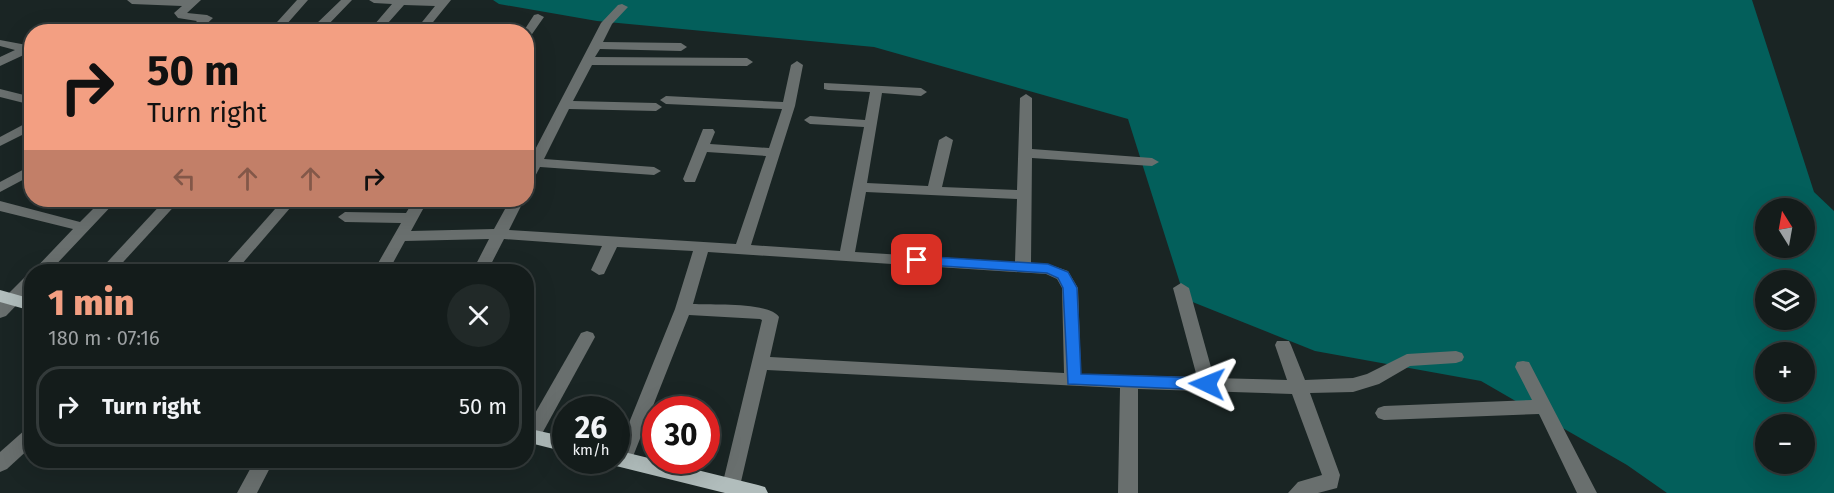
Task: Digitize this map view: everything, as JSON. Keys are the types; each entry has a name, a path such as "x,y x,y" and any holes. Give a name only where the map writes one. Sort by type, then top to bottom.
{"main road":[{"path":"4,302 24,304"},
{"path":"534,437 552,442"},
{"path":"630,461 758,493"}],"street":[{"path":"281,24 303,0"},
{"path":"323,24 347,0"},
{"path":"374,0 445,2"},
{"path":"380,24 401,1"},
{"path":"132,2 194,2"},
{"path":"194,2 180,14 207,18 200,24"},
{"path":"426,24 445,2"},
{"path":"534,167 607,23 622,8"},
{"path":"533,24 538,17"},
{"path":"0,43 24,48"},
{"path":"597,45 681,47"},
{"path":"0,62 24,51"},
{"path":"589,61 747,62"},
{"path":"742,250 789,106 797,65"},
{"path":"828,86 921,92"},
{"path":"847,256 877,89"},
{"path":"0,93 24,99"},
{"path":"1023,267 1026,99"},
{"path":"566,105 661,103 789,106"},
{"path":"810,120 871,124"},
{"path":"0,142 24,128"},
{"path":"690,178 708,132"},
{"path":"934,190 946,140"},
{"path":"702,148 774,152"},
{"path":"1025,153 1152,162"},
{"path":"536,163 654,171"},
{"path":"0,188 24,174"},
{"path":"859,187 1024,195"},
{"path":"0,206 83,227"},
{"path":"47,264 103,207"},
{"path":"113,264 166,207"},
{"path":"233,264 284,207"},
{"path":"385,264 417,207"},
{"path":"483,264 513,207"},
{"path":"345,217 411,218"},
{"path":"401,236 498,234 1048,269 1064,275 1070,288 1073,380"},
{"path":"599,270 612,241"},
{"path":"630,434 683,309 702,247"},
{"path":"4,302 24,286"},
{"path":"1181,288 1207,384"},
{"path":"683,309 768,314 771,317 731,486"},
{"path":"534,428 587,338"},
{"path":"1283,345 1331,475 1330,483 1305,488 1298,493"},
{"path":"761,363 1073,380 1298,387 1353,386 1373,379 1407,360 1456,357"},
{"path":"1523,368 1587,493"},
{"path":"1128,493 1129,382"},
{"path":"1384,413 1544,407"},
{"path":"0,464 24,442"},
{"path":"247,493 261,468"}],"water":[{"path":"493,0 1752,0 1814,192 1834,211 1834,493 1667,493 1627,465 1481,381 1315,351 1185,299 1128,119 874,47 597,21 499,4"}],"route":[{"path":"917,260 1048,269 1064,275 1070,288 1073,380 1207,384"}]}
